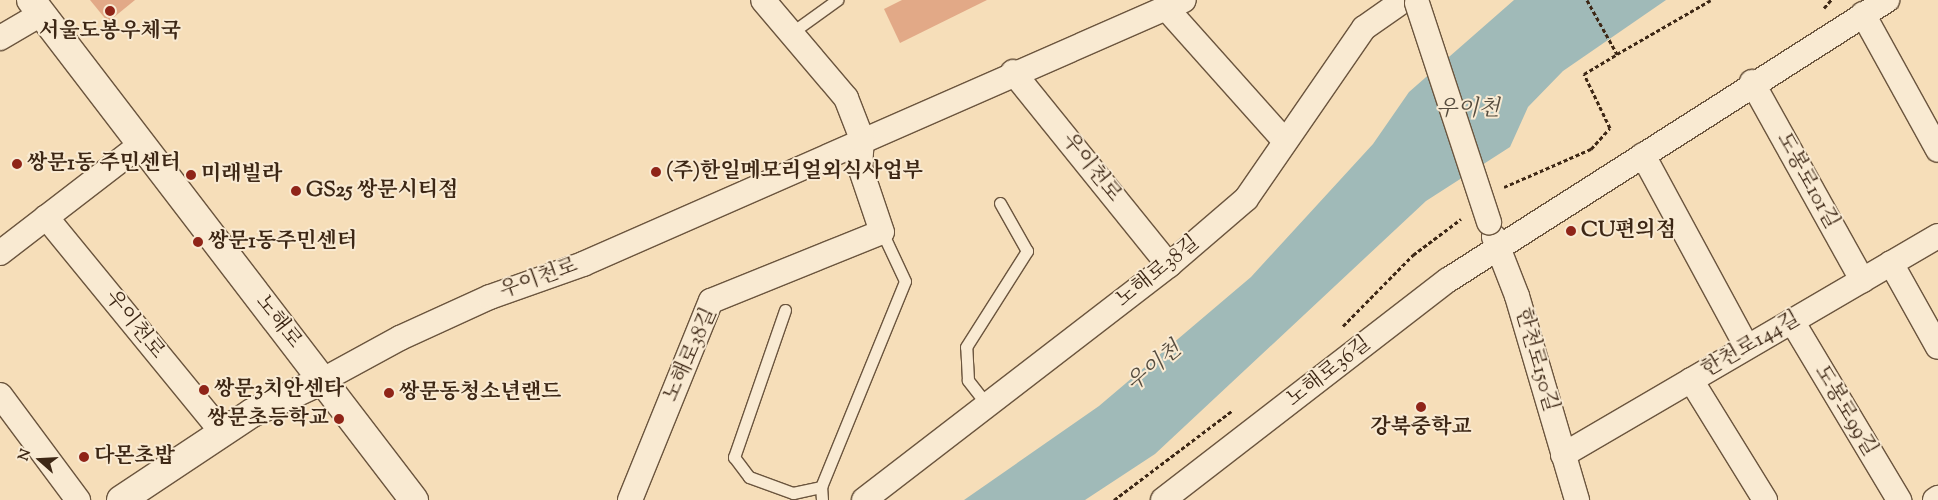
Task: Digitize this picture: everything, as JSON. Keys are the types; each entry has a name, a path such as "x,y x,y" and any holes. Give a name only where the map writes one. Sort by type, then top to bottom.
{"main road":[{"name":"노해로","path":"36,7 140,146 414,500"},
{"name":"우이천로","path":"122,500 222,432 323,380"}],"street":[{"path":"763,0 846,98 862,139 860,167 882,232"},
{"path":"1499,251 1752,82 1887,0"},
{"name":"노해로38길","path":"864,500 1169,265 1246,200 1364,28 1412,1"},
{"name":"한천로150길","path":"1412,1 1479,218 1499,251 1517,296 1577,500"},
{"name":"우이천로","path":"323,380 400,338 490,297 583,264 1013,72 1175,4 1286,141"},
{"name":"노해로","path":"0,38 36,7"},
{"path":"1863,14 1938,150"},
{"name":"우이천로","path":"1013,72 1169,265"},
{"name":"도봉로101길","path":"1752,82 1862,280"},
{"path":"0,253 140,146"},
{"path":"1642,155 1747,347"},
{"name":"우이천로","path":"46,217 222,432"},
{"name":"노해로38길","path":"630,500 711,302 882,232"},
{"name":"한천로144길","path":"1563,455 1938,236"},
{"name":"노해로36길","path":"1163,500 1448,280 1499,251"},
{"path":"1890,263 1938,347"},
{"name":"도봉로99길","path":"1792,321 1899,500"},
{"path":"1691,380 1764,500"},
{"path":"0,395 78,500"}],"lane":[{"path":"791,33 837,0"},
{"path":"988,406 968,380 966,347 1027,251 1000,203"},
{"path":"822,500 821,488 905,281 882,232"},
{"path":"785,310 734,457 749,477 793,493 821,488"}],"path":[{"path":"1587,0 1617,54"},
{"path":"1501,189 1591,149 1610,128 1584,74 1711,0"},
{"path":"1336,332 1413,255 1479,218"},
{"path":"1114,500 1239,406"}],"water":[{"name":"우이천","path":"1514,0 1666,0 1563,71 1528,107 1510,147 1426,201 1155,454 1085,500 964,500 1099,406 1251,277 1373,144 1409,92"}],"building":[{"name":"서울도봉우체국","path":"90,0 135,0 108,22"},
{"path":"902,0 987,0 900,43 884,9"}],"place":[{"name":"서울도봉우체국","path":"110,11"},
{"name":"쌍문1동 주민센터","path":"17,164"},
{"name":"(주)한일메모리얼외식사업부","path":"656,172"},
{"name":"미래빌라","path":"191,175"},
{"name":"GS25 쌍문시티점","path":"296,191"},
{"name":"CU편의점","path":"1571,231"},
{"name":"쌍문1동주민센터","path":"198,242"},
{"name":"쌍문3치안센타","path":"204,390"},
{"name":"쌍문동청소년랜드","path":"389,393"},
{"name":"강북중학교","path":"1421,407"},
{"name":"쌍문초등학교","path":"339,419"},
{"name":"다몬초밥","path":"84,457"}]}
